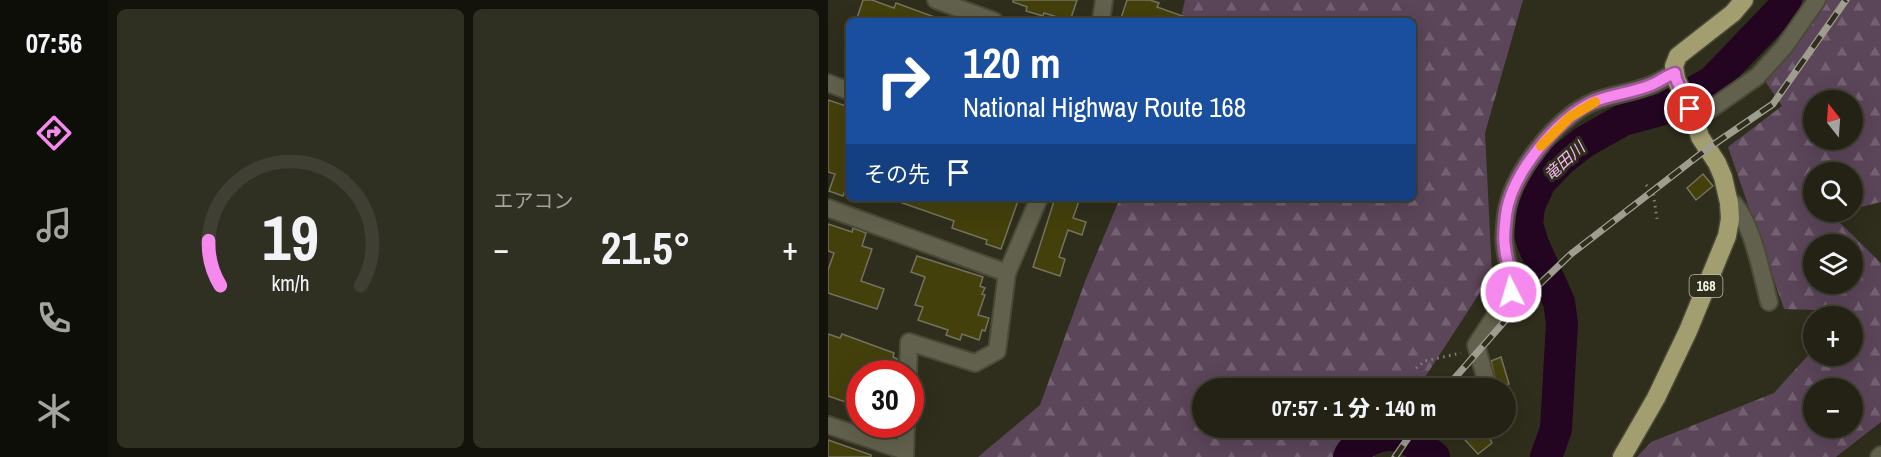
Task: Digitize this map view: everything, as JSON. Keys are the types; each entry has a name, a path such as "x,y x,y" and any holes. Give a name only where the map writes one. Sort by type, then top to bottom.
{"highway":[{"path":"1676,76 1674,66 1678,56 1733,13 1744,0"},
{"name":"168","path":"1622,457 1656,399 1688,331 1727,236 1730,219 1723,177 1700,137 1693,114 1676,76"}],"street":[{"path":"936,0 986,18"},
{"path":"1101,18 1104,0"},
{"path":"1693,114 1758,76 1785,46 1817,0"},
{"path":"1485,378 1476,345 1511,292 1513,283 1504,247 1506,213 1518,180 1537,150 1570,117 1590,103 1612,94 1649,86 1676,76"},
{"path":"828,83 846,90"},
{"path":"908,360 909,342 975,363 997,351 1007,273 1038,201"},
{"path":"1729,203 1734,204 1743,217 1760,264 1769,302"},
{"path":"828,208 1007,273"},
{"path":"828,425 905,454 906,438"}],"path":[{"path":"1646,184 1653,192 1657,219"},
{"path":"1416,368 1425,362 1462,352 1476,345"}],"green space":[{"path":"1185,0 1523,0 1485,133 1492,274 1424,378 1192,378 1192,438 1386,438 1374,457 978,457 1040,405 1086,279 1119,201 1416,201 1416,18 1181,18"},
{"path":"1826,0 1881,0 1881,202 1863,206 1863,162 1803,162 1803,222 1839,222 1851,234 1803,234 1803,294 1863,294 1863,245 1881,263 1881,422 1863,436 1863,378 1803,378 1803,438 1860,438 1836,457 1637,457 1651,442 1774,393 1803,361 1803,366 1863,366 1863,306 1803,306 1803,310 1784,309 1728,147 1782,106 1765,81"}],"building":[{"path":"863,0 872,0 894,8 896,3 937,18 857,18"},
{"path":"1013,0 1077,0 1071,18 1060,18 1044,13 1043,16 1026,11 1027,7"},
{"path":"1127,0 1150,0 1159,3 1157,7 1188,18 1121,18"},
{"path":"828,100 846,106 846,188 843,196 829,191 835,174 828,172"},
{"path":"1703,174 1713,186 1696,200 1687,188"},
{"path":"897,201 1018,201 1001,249 986,244 987,240 952,228 954,221"},
{"path":"1054,201 1079,201 1073,218 1086,222 1082,235 1068,230 1059,257 1065,259 1060,276 1033,267"},
{"path":"828,224 852,232 853,228 866,233 862,246 872,249 861,281 884,289 877,309 828,293 828,270 834,253 828,251"},
{"path":"917,256 983,277 980,286 985,288 982,294 985,295 978,315 989,318 979,340 962,334 960,340 946,335 948,330 918,320 923,307 915,305 925,277 911,272"},
{"path":"828,334 840,338 842,334 894,353 893,357 897,360 846,360 846,402 828,396"},
{"path":"1501,357 1507,378 1495,378 1491,361"},
{"path":"1463,438 1490,438 1492,443 1478,454"},
{"path":"828,440 871,455 871,457 828,457"}],"waterway":[{"name":"竜田川","path":"1546,457 1556,429 1562,323 1559,302 1533,244 1527,224 1529,206 1540,182 1561,160 1584,142 1623,120 1664,109 1712,82 1783,8 1786,0"},
{"name":"竜田川","path":"1349,457 1354,450 1366,442 1385,435 1410,440 1434,457"}],"railway":[{"path":"1455,378 1525,298 1571,254 1707,149 1773,104 1846,0"},
{"path":"1395,457 1408,438"}],"slow traffic":[{"path":"1541,146 1570,117 1595,102"}],"route":[{"path":"1511,292 1513,283 1504,247 1506,213 1518,180 1537,150 1554,131 1590,103 1612,94 1649,86 1675,73 1690,109"}]}
